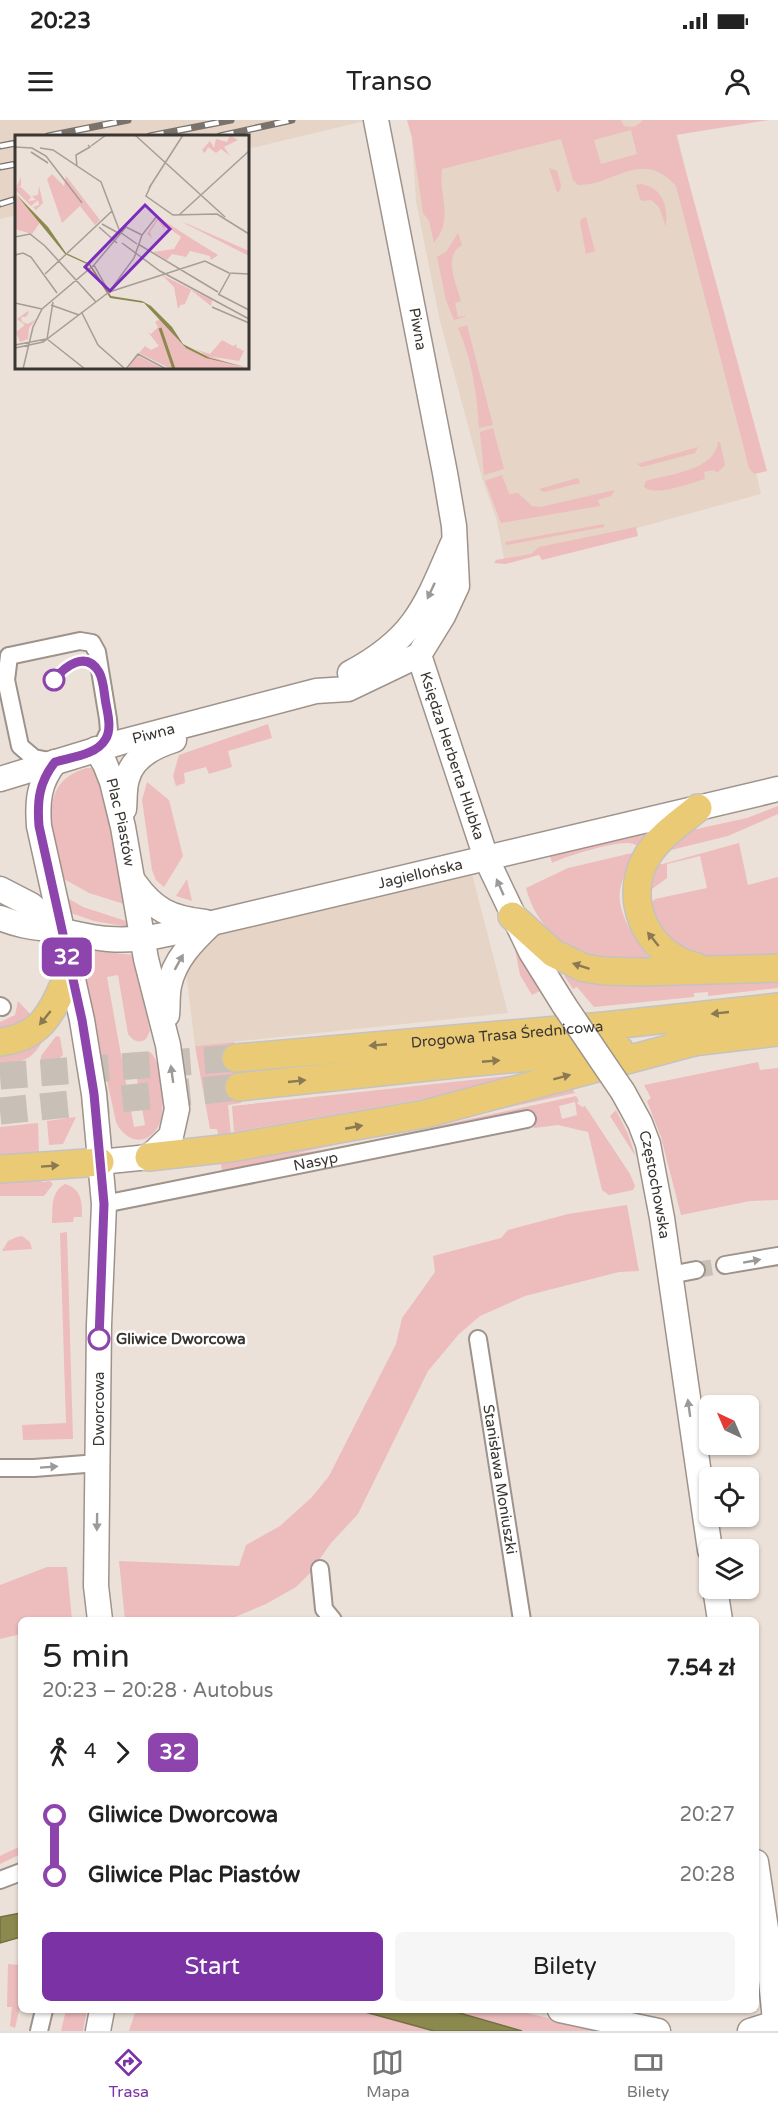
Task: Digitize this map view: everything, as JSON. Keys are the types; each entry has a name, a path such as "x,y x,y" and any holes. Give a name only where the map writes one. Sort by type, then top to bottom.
{"main road":[{"name":"Piwna","path":"96,749 316,691 348,689 419,654 443,616 457,586 455,538 445,473 376,120"},
{"name":"Piwna","path":"316,691 374,660 410,627 425,605 455,538"},
{"name":"Księdza Herberta Hlubka","path":"419,654 486,858"},
{"path":"123,827 127,778 135,762 148,751 166,742 214,727 257,707"},
{"path":"0,779 96,749"},
{"name":"Plac Piastów","path":"96,749 112,782 123,827 143,940"},
{"path":"55,762 44,780 37,803 39,826 62,931"},
{"name":"Jagiellońska","path":"0,918 27,928 62,931 106,939 143,940 778,789"},
{"path":"698,808 655,845 640,870 637,886 638,910 648,933 660,948 677,960 701,969"},
{"name":"Częstochowska","path":"486,858 512,916 531,951 564,1005 623,1092 640,1123 648,1144 662,1218 708,1539"},
{"path":"132,880 151,903 161,911 187,920 212,923"},
{"path":"0,889 31,905 62,931"},
{"path":"512,916 553,953 584,968 643,972 778,968"},
{"path":"166,1039 168,987 176,965 187,948 212,923"},
{"name":"Dworcowa","path":"62,931 82,1020 94,1094 104,1204 99,1325 96,1586 100,1617"},
{"path":"143,940 166,1039 177,1109 171,1136 149,1157"},
{"path":"0,1042 14,1041 30,1034 46,1020 70,971"},
{"name":"Drogowa Trasa Średnicowa","path":"236,1058 603,1026 778,1007"},
{"name":"Drogowa Trasa Średnicowa","path":"239,1087 778,1032"},
{"path":"0,1169 100,1162 230,1148 425,1114 694,1042"},
{"path":"717,1599 720,1617"},
{"path":"750,2031 776,2025 759,1882"},
{"path":"766,1929 778,1954"},
{"path":"98,2031 101,2013"},
{"path":"574,2013 658,2031"}],"street":[{"path":"55,762 34,758 20,746 6,680 4,651 80,641 92,643 97,652 108,719 107,738 96,749"},
{"name":"Nasyp","path":"104,1204 527,1119"},
{"path":"725,1265 778,1256"},
{"path":"670,1275 696,1270"},
{"name":"Stanisława Moniuszki","path":"478,1339 522,1617"},
{"path":"0,1468 98,1463"},
{"path":"320,1569 324,1609 331,1617"},
{"path":"0,1880 18,1873"},
{"path":"39,2031 43,2013"}],"shaded area":[{"path":"0,120 369,120 249,149 249,135 15,135 15,215 0,219"},
{"path":"407,120 621,120 624,126 630,127 637,126 643,120 769,120 676,135 767,471 754,474 749,468 676,186 664,175 652,170 640,169 605,180 578,185 573,180 561,139 442,169 444,219 442,230 434,243 429,221 423,213 412,138","holes":["631,130 637,154 601,164 594,140"]},
{"path":"488,120 674,120 761,494 505,564 497,521 482,478 440,321 416,201 412,138"},
{"path":"549,168 557,171 561,185 560,191 557,192"},
{"path":"636,185 649,186 660,194 665,206 666,227 659,207 651,200 640,199"},
{"path":"586,217 595,251 586,254 580,223 581,219"},
{"path":"458,233 462,245 453,256 452,271 461,301 455,303 458,317 465,317 454,320 446,300 437,257 446,252"},
{"path":"467,325 493,425 479,428 473,377 458,328"},
{"path":"493,428 504,469 484,475 480,432"},
{"path":"720,442 725,465 717,473 714,470 704,472 705,479 665,490 649,490 644,487 646,481 680,473 701,465 715,451"},
{"path":"698,447 695,453 642,467 637,464"},
{"path":"502,475 509,494 518,493 532,506 540,507 615,490 611,496 598,500 600,506 501,523 485,481"},
{"path":"578,478 580,483 544,492 539,489"},
{"path":"604,524 604,527 506,545 505,542"},
{"path":"636,527 638,536 542,560 539,555 505,564 494,563 496,560 531,554 539,547"},
{"path":"268,724 272,738 228,751 232,767 209,774 206,767 184,773 185,783 176,786 173,776 179,755"},
{"path":"93,768 102,774 127,905 89,893 64,879 53,831 51,814 53,799 59,786 70,775"},
{"path":"147,782 169,800 183,856 164,887 156,880 152,870 142,800"},
{"path":"778,806 778,814 728,836 663,852 683,832 747,818"},
{"path":"651,832 642,848 630,843 621,843 578,853 552,863 550,856"},
{"path":"739,843 748,885 778,877 778,956 700,958 672,947 648,908 655,899 707,888 700,856 667,864 667,878 652,889 647,888 653,865"},
{"path":"632,853 620,890 621,908 629,927 650,959 599,957 586,954 562,942 536,913 526,888 568,868"},
{"path":"471,870 508,1013 195,1046 182,939"},
{"path":"187,879 192,901 176,896"},
{"path":"69,899 83,907 129,922 129,927 94,921 71,913"},
{"path":"515,949 540,991 532,995 520,975"},
{"path":"86,950 134,955 150,1031 146,1039 136,1041 128,1034 118,975 107,977 134,1127 145,1125 135,1060 141,1054 150,1052 158,1066 163,1098 161,1118 154,1132 142,1139 130,1138 116,1122 80,955 80,952"},
{"path":"566,972 778,979 778,988 708,996 708,992 694,993 694,997 594,1007 577,987 573,989 565,977"},
{"path":"18,1001 34,1018 0,1033 0,1022 15,1015"},
{"path":"49,1028 31,1056 19,1062 0,1065 0,1050"},
{"path":"56,1036 60,1037 63,1055 58,1059 41,1061 41,1056"},
{"path":"234,1042 241,1103 228,1105 231,1136 219,1138 217,1129 210,1129 195,1046"},
{"path":"758,1062 760,1070 778,1068 778,1200 750,1201 681,1215 661,1137 647,1101 651,1098 644,1085"},
{"path":"544,1064 545,1078 234,1132 232,1106 535,1073 535,1069 248,1100 248,1096"},
{"path":"572,1089 575,1093 293,1154 336,1148 576,1096 579,1101 577,1103 582,1107 585,1106 630,1174 635,1186 633,1190 609,1195 602,1190 588,1132 558,1125 534,1128 530,1112 222,1171 220,1158 323,1143","holes":["575,1102 577,1115 562,1119 559,1106"]},
{"path":"616,1110 628,1134 636,1157 610,1116"},
{"path":"76,1117 63,1144 49,1145 47,1121"},
{"path":"38,1123 39,1157 0,1159 0,1127"},
{"path":"41,1175 42,1182 50,1181 53,1184 44,1196 0,1196 0,1177"},
{"path":"65,1184 78,1193 82,1217 74,1217 73,1222 52,1223 55,1196"},
{"path":"627,1205 639,1271 619,1272 525,1296 480,1316 459,1334 428,1371 358,1514 331,1543 309,1574 296,1587 266,1604 235,1617 125,1617 119,1561 239,1566 246,1545 280,1526 312,1497 329,1476 396,1344 402,1318 435,1272 433,1256 501,1238 508,1230 568,1214"},
{"path":"67,1232 73,1439 23,1440 22,1425 66,1423 60,1233"},
{"path":"22,1236 30,1242 32,1249 2,1251 8,1241"},
{"path":"47,1567 67,1567 72,1617 18,1617 18,1635 0,1639 0,1585"},
{"path":"18,1847 18,1855 0,1864 0,1856"},
{"path":"18,1914 18,1938 0,1943 0,1917"},
{"path":"8,1964 18,1965 19,2013 15,2028 10,2026 12,2007 7,2007"},
{"path":"65,2013 86,2013 83,2031 61,2031"},
{"path":"135,2013 369,2013 434,2031 129,2031"},
{"path":"369,2013 459,2013 522,2031 434,2031"},
{"path":"459,2013 527,2013 604,2031 522,2031"}],"tunnel":[{"path":"0,1076 236,1058"},
{"path":"0,1111 239,1087"},
{"path":"696,1270 725,1265"}],"railway":[{"path":"53,135 128,120"},
{"path":"155,135 231,120"},
{"path":"224,135 292,120"},
{"path":"0,146 15,143"},
{"path":"0,167 15,164"},
{"path":"0,204 15,199"}],"bus line":[{"name":"32","path":"54,680 69,664 86,662 94,666 102,680 109,731 107,738 96,749 55,762 44,780 37,803 39,826 82,1020 94,1094 104,1204 99,1339"}],"place":[{"name":"Gliwice Dworcowa","path":"99,1339"}]}
